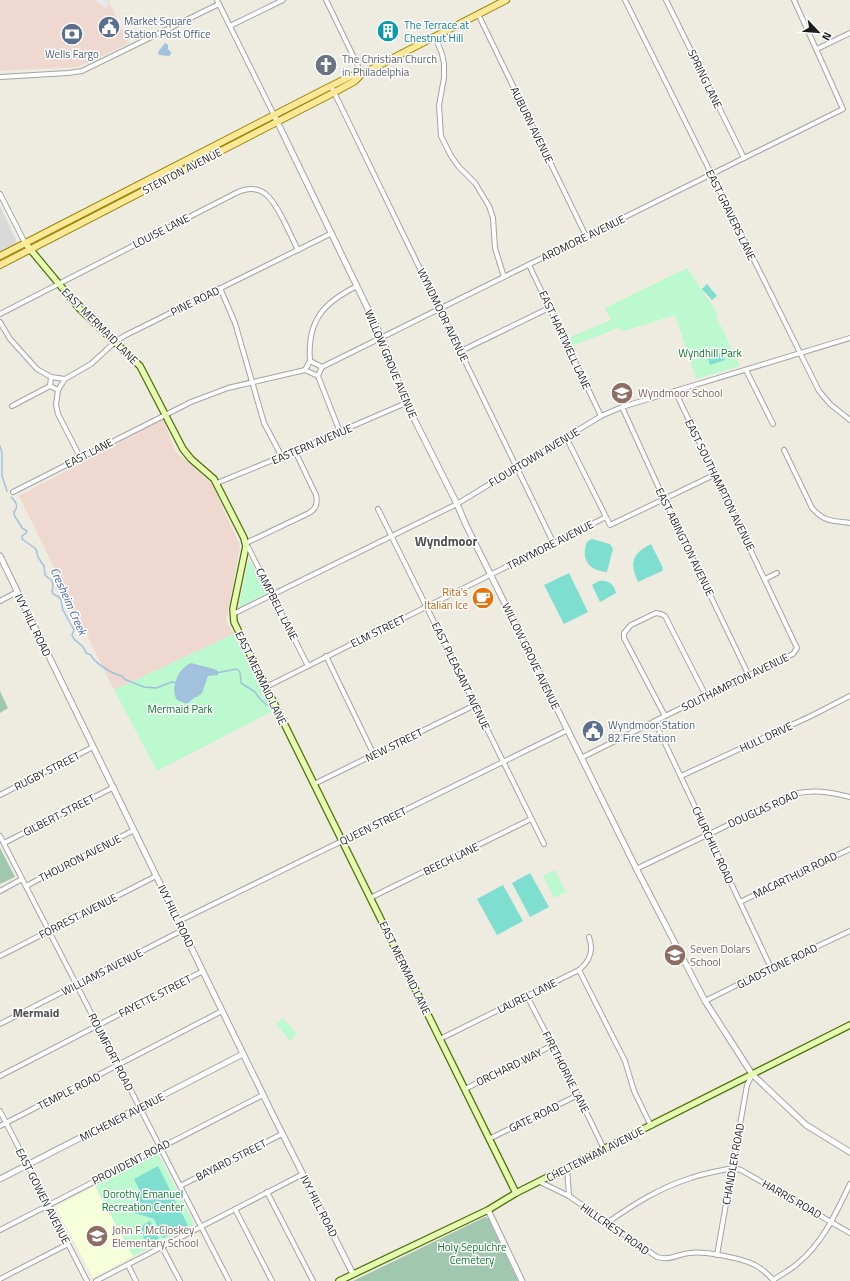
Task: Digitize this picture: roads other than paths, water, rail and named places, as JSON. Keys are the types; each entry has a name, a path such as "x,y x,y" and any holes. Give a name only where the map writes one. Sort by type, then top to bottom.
{"main road":[{"name":"STENTON AVENUE","path":"0,256 331,86 351,76 362,74 506,0"},
{"name":"STENTON AVENUE","path":"0,265 335,92 355,81 362,74"},
{"name":"EAST MERMAID LANE","path":"25,244 79,308 143,370 185,452 210,474 217,483 246,543 233,614 235,624 516,1193"},
{"name":"CHELTENHAM AVENUE","path":"339,1281 488,1210 516,1193 850,1025"}],"street":[{"path":"230,26 283,0"},
{"path":"326,0 362,74"},
{"name":"EAST GRAVERS LANE","path":"624,0 800,354 823,397 850,420"},
{"name":"SPRING LANE","path":"666,0 744,158"},
{"path":"794,0 817,49 850,33"},
{"path":"0,77 82,71 218,2 274,115"},
{"name":"AUBURN AVENUE","path":"478,14 586,236"},
{"path":"435,36 444,64 444,78 439,105 441,136 451,156 459,167 475,182 489,206 494,224 495,248 504,277"},
{"name":"ARDMORE AVENUE","path":"322,367 843,109 817,49"},
{"name":"WYNDMOOR AVENUE","path":"331,86 554,544"},
{"name":"WILLOW GROVE AVENUE","path":"274,115 382,338 406,403 636,869 705,1001 752,1074 806,1125 850,1152"},
{"name":"LOUISE LANE","path":"0,314 245,189 260,191 271,198 298,250"},
{"name":"EAST MERMAID LANE","path":"0,194 25,244"},
{"name":"PINE ROAD","path":"65,379 91,364 115,342 124,336 332,233"},
{"name":"EAST HARTWELL LANE","path":"529,265 601,416"},
{"path":"306,370 310,361 310,342 312,332 317,319 332,300 357,286"},
{"path":"220,288 235,323 264,423 282,457"},
{"path":"461,351 549,308"},
{"path":"0,322 10,339 37,369 51,378 65,379 58,390 56,400 58,414 80,457"},
{"name":"FLOURTOWN AVENUE","path":"233,614 457,504 601,416 622,407 850,338"},
{"path":"310,361 322,367 318,376"},
{"path":"166,414 215,392 306,370 318,376 340,432"},
{"path":"746,370 772,424"},
{"path":"50,386 51,378"},
{"path":"50,386 58,390"},
{"path":"12,406 50,386"},
{"name":"EAST SOUTHAMPTON AVENUE","path":"675,391 765,579"},
{"name":"EASTERN AVENUE","path":"217,483 282,457 406,403"},
{"name":"EAST ABINGTON AVENUE","path":"622,407 664,499 749,676"},
{"name":"EAST LANE","path":"13,492 166,414"},
{"path":"566,438 606,517"},
{"path":"784,450 812,508 819,516 827,520 850,523"},
{"path":"246,543 309,513 315,507 317,501 316,495 295,451"},
{"name":"TRAYMORE AVENUE","path":"491,575 606,517 610,525 714,475"},
{"name":"EAST PLEASANT AVENUE","path":"378,509 544,844"},
{"name":"CAMPBELL LANE","path":"246,543 308,666"},
{"name":"IVY HILL ROAD","path":"0,556 282,1134 353,1274"},
{"path":"765,579 777,573"},
{"name":"ELM STREET","path":"266,687 491,575"},
{"name":"SOUTHAMPTON AVENUE","path":"582,758 655,722 664,716 793,654 797,648 765,579"},
{"path":"0,601 17,592"},
{"path":"664,716 624,638 624,633 631,625 656,613 665,616 706,696"},
{"path":"326,656 374,755"},
{"name":"HULL DRIVE","path":"682,776 811,716 850,696"},
{"name":"NEW STREET","path":"314,784 475,705"},
{"name":"CHURCHILL ROAD","path":"655,722 682,776 771,968"},
{"name":"QUEEN STREET","path":"179,922 568,730"},
{"name":"RUGBY STREET","path":"0,795 93,747"},
{"name":"GILBERT STREET","path":"4,843 114,787"},
{"name":"DOUGLAS ROAD","path":"636,869 794,794 814,790 850,797"},
{"name":"BEECH LANE","path":"370,898 531,819"},
{"name":"THOURON AVENUE","path":"26,886 134,830"},
{"path":"0,836 22,879"},
{"name":"MACARTHUR ROAD","path":"740,902 850,849"},
{"name":"FORREST AVENUE","path":"0,956 156,876"},
{"name":"THOURON AVENUE","path":"0,891 22,879"},
{"name":"ROUMFORT ROAD","path":"22,879 229,1281"},
{"name":"WILLIAMS AVENUE","path":"0,1024 183,930"},
{"name":"GLADSTONE ROAD","path":"705,1001 850,931"},
{"name":"LAUREL LANE","path":"440,1039 579,970 588,962 591,954 589,937"},
{"path":"579,970 625,1061 634,1091 651,1126"},
{"name":"FAYETTE STREET","path":"0,1076 203,971"},
{"name":"FIRETHORNE LANE","path":"527,996 604,1149"},
{"name":"TEMPLE ROAD","path":"0,1126 222,1011"},
{"name":"ORCHARD WAY","path":"464,1089 552,1045"},
{"name":"MICHENER AVENUE","path":"0,1179 243,1054"},
{"name":"CHANDLER ROAD","path":"717,1255 747,1085 752,1074"},
{"name":"PROVIDENT ROAD","path":"0,1230 263,1095"},
{"name":"GATE ROAD","path":"489,1139 578,1095"},
{"name":"EAST GOWEN AVENUE","path":"0,1111 87,1281"},
{"name":"BAYARD STREET","path":"180,1186 282,1134"},
{"name":"HILLCREST ROAD","path":"567,1168 569,1196"},
{"path":"607,1223 637,1202 674,1184 692,1177 733,1168"},
{"name":"HARRIS ROAD","path":"733,1168 741,1170 850,1233"},
{"path":"96,1281 303,1174"},
{"name":"HILLCREST ROAD","path":"540,1182 569,1196 653,1255 670,1259 695,1252 717,1255 741,1260 755,1265 774,1280"},
{"path":"774,1280 796,1265 810,1252 822,1237 850,1184"},
{"path":"267,1192 313,1281"},
{"path":"235,1209 272,1281"},
{"path":"488,1210 522,1281"},
{"path":"0,1279 68,1244"},
{"path":"162,1247 180,1281"},
{"path":"128,1264 136,1281"}],"waterway":[{"name":"Cresheim Creek","path":"0,446 2,453 2,476 7,491"},
{"name":"Cresheim Creek","path":"11,497 16,504 14,512 15,516 22,528 27,531 22,536 22,539 36,549 38,557 44,566 45,575 52,581 53,594 61,600 63,610 74,630 72,635 73,638 85,649 86,653 91,655 109,671 144,687 156,688 172,682 177,683"},
{"name":"Cresheim Creek","path":"216,673 237,669 240,672 241,683 255,692 267,705"}],"place":[{"name":"Market Square Station Post Office","path":"109,27"},
{"name":"The Terrace at Chestnut Hill","path":"388,31"},
{"name":"Wells Fargo","path":"72,34"},
{"name":"The Christian Church in Philadelphia","path":"326,65"},
{"name":"Wyndmoor School","path":"622,393"},
{"name":"Rita's Italian Ice","path":"483,598"},
{"name":"Wyndmoor Station 82 Fire Station","path":"593,731"},
{"name":"Seven Dolars School","path":"675,955"},
{"name":"John F. McCloskey Elementary School","path":"97,1236"}],"district":[{"name":"Wyndmoor","path":"446,541"},
{"name":"Mermaid","path":"36,1012"}],"park label":[{"name":"Wyndhill Park","path":"710,353"},
{"name":"Mermaid Park","path":"180,709"},
{"name":"Dorothy Emanuel Recreation Center","path":"143,1200"},
{"name":"Holy Sepulchre Cemetery","path":"472,1253"}]}
